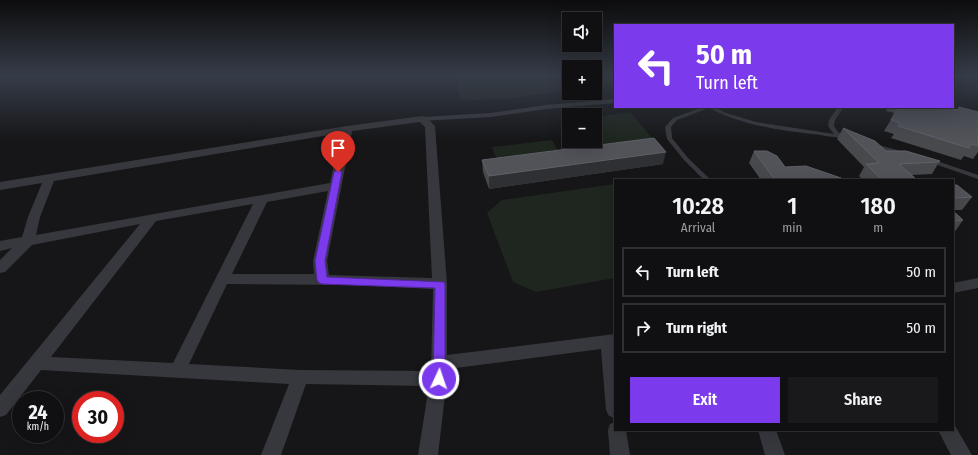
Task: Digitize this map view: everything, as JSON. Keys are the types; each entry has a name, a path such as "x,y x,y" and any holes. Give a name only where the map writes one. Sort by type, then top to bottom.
{"street":[{"path":"0,186 347,129 422,119 430,126 440,284 439,371 428,455"},
{"path":"322,280 320,261 347,129"},
{"path":"0,268 28,241 34,217 50,177"},
{"path":"0,246 335,186"},
{"path":"178,370 262,199"},
{"path":"0,410 152,218"},
{"path":"223,279 322,280 440,284"},
{"path":"954,288 977,285"},
{"path":"38,363 300,377 439,371 611,342 614,393"},
{"path":"271,455 300,377"},
{"path":"617,431 620,455"},
{"path":"767,431 775,455"},
{"path":"948,431 962,455"}],"lane":[{"path":"422,119 490,115 546,107 614,101"},
{"path":"706,108 675,119 668,127 669,138 686,159 707,179"},
{"path":"711,108 717,112 745,121 842,136"},
{"path":"840,108 832,120 831,126 836,133 856,141"},
{"path":"872,145 910,156"},
{"path":"926,160 978,177"}],"shaded area":[{"path":"459,97 520,97 460,101"},
{"path":"630,112 658,145 606,152 602,146 602,116"},
{"path":"552,140 562,157 499,165 492,147"},
{"path":"614,184 614,278 536,292 513,282 487,213 502,200"}],"building":[{"path":"959,107 978,112 978,146 971,144 969,148 898,126 900,123 891,120 897,108 951,108 958,110"},
{"path":"843,128 875,141 886,151 906,151 940,161 899,164 916,179 881,179 866,164 879,163"},
{"path":"654,138 666,152 489,176 482,160 576,148 602,148 602,145"},
{"path":"754,151 767,151 777,156 785,167 806,166 841,178 820,179 774,179"},
{"path":"954,185 957,185 972,197 954,198"},
{"path":"954,212 963,220 954,221"}],"route":[{"path":"338,172 320,261 322,280 440,284 439,379"}]}
